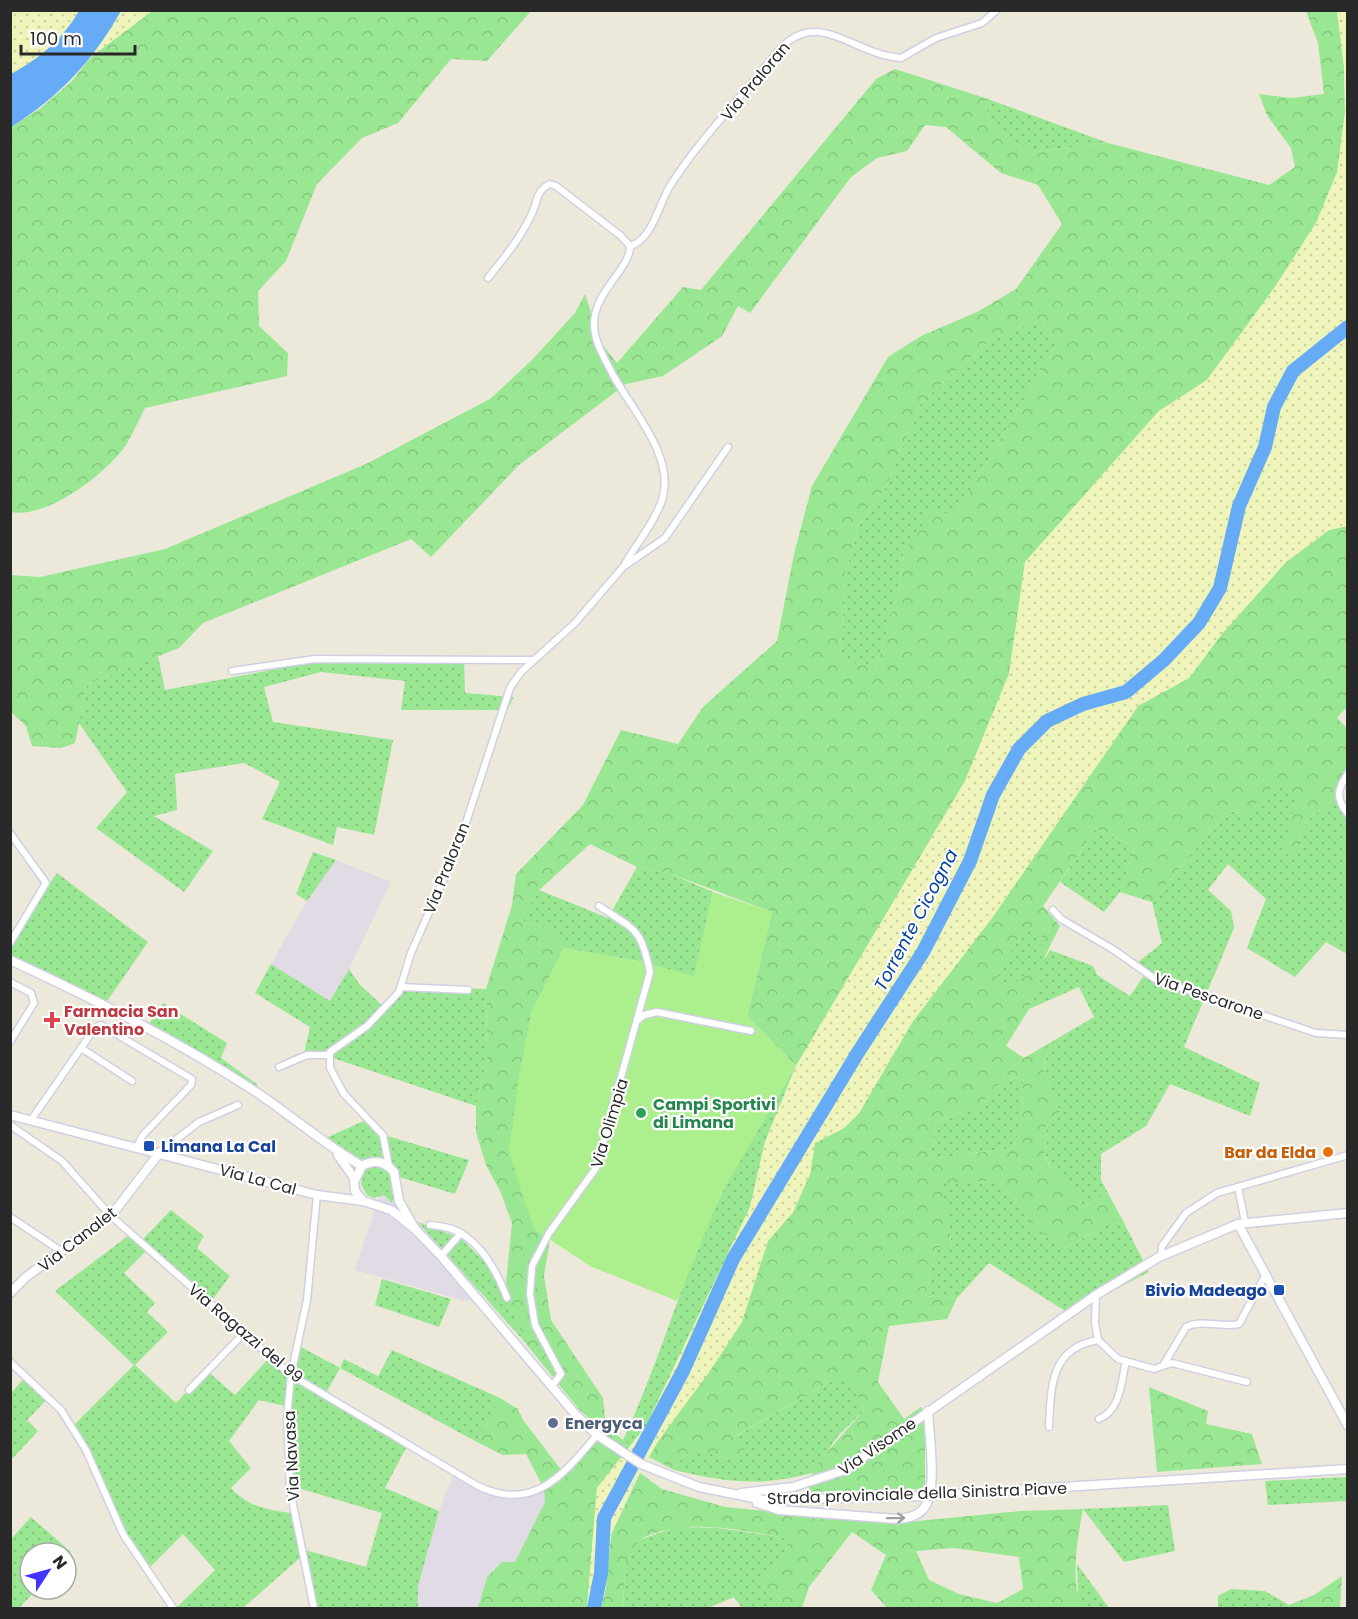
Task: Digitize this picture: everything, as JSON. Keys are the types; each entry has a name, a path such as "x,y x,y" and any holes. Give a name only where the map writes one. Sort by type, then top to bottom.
{"street":[{"name":"Via Praloran","path":"329,1055 334,1046 372,1022 391,1003 401,987 411,953 459,844 510,688 534,660 575,623 623,567 662,501 664,474 657,452 599,348 593,324 600,297 627,258 630,246 637,244 646,233 679,172 778,51 795,34 815,30 864,50 901,58 936,38 982,23 997,10"},
{"path":"488,278 521,233 532,214 539,192 550,184 584,207 621,236 630,246"},
{"name":"Via Praloran","path":"623,567 665,538 728,447"},
{"path":"231,671 315,659 534,660"},
{"path":"1347,773 1338,789 1337,796 1347,814"},
{"path":"10,833 46,883 10,943"},
{"path":"599,906 631,927 644,941 650,972 638,1020"},
{"name":"Via Pescarone","path":"1053,910 1061,919 1114,950 1155,980 1316,1033 1347,1035"},
{"path":"10,960 107,1006 203,1059 255,1091 334,1150 362,1166"},
{"path":"10,982 31,993 34,1003 10,1042"},
{"path":"401,987 468,990"},
{"path":"638,1020 644,1015 657,1012 751,1031"},
{"name":"Via Olimpia","path":"552,1386 561,1374 535,1325 530,1294 532,1266 549,1233 596,1168 638,1020"},
{"path":"31,1120 95,1028 101,1025 192,1079 191,1085 142,1136 138,1147"},
{"path":"81,1048 132,1081"},
{"path":"279,1067 307,1055 329,1055 332,1073 344,1094 360,1114 378,1128 385,1143 385,1155 389,1167 396,1178 396,1190 401,1205 415,1228"},
{"path":"160,1152 198,1122 238,1105"},
{"name":"Via La Cal","path":"10,1115 160,1152 317,1195 363,1201"},
{"name":"Via Ragazzi del 99","path":"10,1125 62,1161 110,1215 291,1375 478,1486 502,1494 519,1495 546,1487 567,1469 597,1435"},
{"path":"332,1197 341,1195 354,1182 362,1166 373,1161 385,1143"},
{"path":"334,1150 363,1201 379,1204 415,1228"},
{"name":"Via Canalet","path":"10,1293 110,1215 160,1152"},
{"path":"1161,1256 1161,1246 1186,1213 1217,1193 1347,1155"},
{"path":"373,1161 389,1167"},
{"path":"1238,1187 1241,1223 1266,1276 1347,1426"},
{"path":"379,1204 392,1197 396,1190"},
{"name":"Via Navasa","path":"314,1608 290,1490 287,1418 291,1375 307,1300 317,1195"},
{"name":"Via Visome","path":"729,1494 793,1487 830,1477 860,1461 1096,1295 1161,1256 1241,1223 1347,1213"},
{"path":"10,1217 62,1251"},
{"path":"430,1225 461,1233 491,1265 507,1298"},
{"name":"Strada provinciale della Sinistra Piave","path":"415,1228 597,1435 618,1450 660,1473 729,1494 764,1500 920,1496 1347,1469"},
{"path":"441,1256 461,1233"},
{"path":"1164,1364 1186,1327 1202,1323 1228,1326 1239,1324 1266,1276"},
{"path":"1096,1295 1095,1323 1098,1340 1118,1359 1154,1369 1172,1363 1247,1382"},
{"path":"189,1390 244,1333"},
{"path":"1049,1427 1050,1395 1056,1367 1076,1348 1098,1340"},
{"path":"10,1362 55,1403 68,1420 89,1455 123,1534 173,1608"},
{"path":"1100,1419 1109,1415 1115,1407 1126,1362"},
{"name":"Via Visome","path":"729,1494 779,1510 897,1519 916,1515 926,1507 930,1489 928,1411"}],"shaded area":[{"path":"336,860 391,882 331,1001 271,964 307,901"},
{"path":"381,1191 418,1222 480,1289 468,1302 355,1270"},
{"path":"455,1470 481,1486 499,1492 544,1489 545,1502 515,1562 487,1577 478,1608 412,1608 439,1511"}],"green space":[{"path":"152,11 531,11 487,61 451,59 398,123 362,138 317,184 286,261 258,291 259,326 288,353 287,376 145,408 126,445 105,469 90,481 58,502 41,509 11,512 11,127 41,108 72,81 91,57"},
{"path":"1306,11 1337,11 1344,66 1345,113 1337,173 1316,223 1275,287 1207,380 1159,411 1025,562 1009,674 965,781 796,1066 747,1016 772,912 671,874 637,867 590,844 539,890 520,920 550,928 564,948 531,1014 534,1229 550,1240 544,1275 551,1320 603,1398 606,1426 630,1446 597,1488 587,1608 478,1608 487,1577 502,1562 515,1562 545,1502 544,1489 526,1454 503,1455 477,1442 500,1398 518,1409 523,1420 562,1471 602,1431 578,1408 523,1340 506,1283 512,1223 501,1193 486,1165 476,1132 476,1106 487,1060 486,989 512,905 516,874 583,805 621,730 678,744 703,707 777,641 794,554 812,486 888,357 921,336 977,312 1016,289 1062,224 1038,185 1001,173 946,127 925,125 907,151 877,158 851,177 750,313 738,306 722,336 663,376 626,384 519,465 431,557 411,539 203,623 179,648 87,684 75,743 61,748 32,746 26,726 11,712 11,575 40,577 165,549 366,464 490,399 532,360 575,313 585,294 601,343 617,363 683,287 701,290 876,79 895,69 985,98 989,122 1014,143 1036,152 1108,143 1269,185 1295,167 1291,148 1267,115 1259,94 1291,98 1324,94 1318,43","holes":["1040,320 1058,342 956,514 931,511 904,552 901,581 876,669 841,659 844,579 858,527 886,487 921,403 989,341"]},
{"path":"985,98 1108,143 1036,152 1014,143 989,122"},
{"path":"1040,320 1058,342 956,514 904,552 901,581 876,669 841,659 844,579 858,527 886,487 921,403 989,341"},
{"path":"1347,526 1347,707 1337,718 1347,728 1347,777 1337,796 1307,821 1292,857 1281,852 1298,797 1278,781 1245,814 1228,810 1152,902 1120,892 1135,846 1096,829 1043,906 1060,926 1044,958 1038,953 1042,938 1035,927 1022,931 994,983 1012,985 1031,969 1043,974 1029,1009 1006,1046 1024,1058 1048,1044 1044,1071 1060,1112 1046,1126 1047,1140 1044,1155 1055,1175 1069,1183 1084,1207 1108,1193 1121,1217 1065,1248 1034,1227 1014,1198 996,1181 941,1183 952,1245 936,1248 926,1296 957,1298 947,1319 889,1326 878,1382 904,1419 921,1407 925,1416 925,1489 808,1492 814,1467 864,1410 851,1381 831,1381 735,1436 745,1442 743,1459 729,1459 698,1450 681,1459 674,1470 649,1457 754,1280 768,1241 793,1212 810,1174 815,1143 844,1128 859,1113 913,1021 992,918 1138,706 1189,678 1221,635 1286,562 1329,530","holes":["1008,1075 1023,1081 1022,1118 1014,1148 929,1159 936,1122 978,1107"]},
{"path":"158,656 165,690 314,662 464,662 465,693 514,697 507,710 401,710 405,681 321,672 264,687 273,722 393,740 374,835 337,827 333,845 262,819 280,782 244,763 175,774 177,810 154,816 213,851 184,892 96,828 127,792 79,723 87,684"},
{"path":"1278,780 1298,797 1282,852 1292,856 1307,821 1337,796 1347,810 1347,954 1326,942 1295,977 1247,948 1266,899 1228,864 1208,890 1231,911 1234,928 1184,1047 1260,1083 1250,1116 1170,1084 1146,1126 1101,1154 1101,1180 1108,1193 1084,1207 1069,1183 1055,1175 1044,1154 1047,1140 1046,1126 1060,1112 1044,1071 1048,1044 1094,1017 1079,987 1029,1009 1043,974 1012,985 993,984 1022,931 1035,927 1042,938 1045,958 1050,950 1093,966 1097,975 1130,996 1147,971 1137,963 1162,943 1152,902 1228,810 1245,814"},
{"path":"1096,829 1135,846 1120,892 1104,912 1060,882"},
{"path":"313,852 336,860 307,901 296,894"},
{"path":"637,867 671,874 713,892 694,977 643,962 564,948 550,928 520,920 539,890 608,918"},
{"path":"57,873 148,942 103,1007 11,963 10,940"},
{"name":"Campi Sportivi di Limana","path":"713,892 772,912 747,1016 796,1066 722,1192 677,1301 590,1266 534,1229 509,1151 519,1076 531,1014 564,948 643,962 694,976"},
{"path":"271,964 330,1001 349,969 360,985 384,1007 395,995 399,985 486,989 487,1060 476,1106 327,1056 303,1058 310,1027 255,993"},
{"path":"163,1003 227,1043 221,1058 258,1085 253,1088 146,1029"},
{"path":"796,1066 765,1142 750,1207 646,1426 630,1446 623,1440 637,1410 708,1223 739,1160"},
{"path":"1008,1075 1023,1081 1022,1118 1014,1148 929,1159 936,1122 978,1107"},
{"path":"366,1120 387,1136 469,1160 455,1194 399,1177 392,1203 384,1195 374,1198 367,1195 361,1184 363,1176 319,1141"},
{"path":"996,1181 1014,1198 1034,1227 1065,1248 1121,1217 1149,1272 1101,1297 1073,1316 989,1263 957,1298 926,1296 936,1248 952,1244 940,1182"},
{"path":"171,1210 204,1236 197,1248 230,1276 210,1303 149,1248 124,1273 155,1303 147,1312 168,1332 135,1365 176,1403 207,1371 235,1395 271,1356 292,1374 299,1346 340,1368 326,1393 409,1442 385,1488 439,1511 418,1586 418,1608 313,1608 302,1556 243,1608 176,1608 215,1570 183,1534 149,1568 118,1519 73,1426 134,1365 55,1291 132,1233 141,1241","holes":["259,1400 285,1406 288,1485 382,1513 366,1567 305,1550 292,1513 275,1511 251,1503 231,1488 251,1468 229,1441"]},
{"path":"418,1222 461,1238 506,1283 523,1340"},
{"path":"382,1279 451,1299 439,1327 375,1305"},
{"path":"392,1350 500,1398 477,1442 340,1368 344,1359 378,1376"},
{"path":"27,1375 50,1396 27,1420 38,1431 11,1460 11,1393"},
{"path":"831,1381 851,1381 864,1410 838,1436 812,1473 776,1480 743,1481 710,1478 674,1470 681,1459 698,1450 729,1459 734,1437"},
{"path":"1149,1387 1208,1411 1206,1424 1252,1434 1262,1464 1157,1472"},
{"path":"640,1473 662,1489 725,1507 896,1523 1021,1511 1083,1509 1077,1546 1076,1587 1083,1608 887,1608 871,1590 886,1555 852,1532 809,1587 802,1608 773,1608 782,1600 761,1584 794,1539 696,1527 657,1532 639,1540 625,1566 623,1608 601,1608 606,1587 611,1535","holes":["954,1548 1019,1557 1023,1589 997,1603 959,1594 929,1580 916,1551"]},
{"path":"1347,1477 1347,1501 1268,1505 1265,1481"},
{"path":"1168,1505 1175,1551 1124,1562 1083,1509"},
{"path":"31,1517 58,1541 18,1541 18,1601 26,1601 19,1608 11,1608 11,1539"},
{"path":"676,1527 718,1528 794,1539 761,1584 782,1600 773,1608 742,1608 734,1597 708,1608 623,1608 625,1566 639,1540"},
{"path":"1077,1564 1109,1608 1083,1608 1078,1600"},
{"path":"1342,1576 1340,1608 1288,1608 1289,1605 1314,1595"},
{"path":"1231,1589 1265,1591 1289,1605 1288,1608 1218,1608 1218,1596"}],"sand":[{"path":"11,11 79,11 65,31 49,47 11,74"},
{"path":"121,11 152,11 91,57"},
{"path":"1337,11 1347,11 1347,526 1329,530 1286,562 1221,635 1189,678 1138,706 992,918 913,1021 859,1113 844,1128 815,1143 810,1174 793,1212 768,1241 742,1322 710,1371 656,1444 631,1488 611,1535 606,1587 601,1608 587,1608 597,1488 646,1426 750,1207 765,1142 796,1066 965,781 1009,674 1025,562 1159,411 1207,380 1275,287 1316,223 1337,173 1345,113 1344,66"}],"water":[{"path":"79,11 121,11 74,77 45,103 11,127 11,74 50,47"}],"waterway":[{"name":"Torrente Cicogna","path":"594,1608 601,1573 604,1518 683,1371 733,1259 857,1054 923,952 970,861 993,795 1019,749 1047,721 1083,704 1126,692 1164,660 1199,623 1220,588 1239,506 1265,447 1274,407 1293,371 1348,327"}],"place":[{"name":"Farmacia San Valentino","path":"52,1020"},
{"name":"Campi Sportivi di Limana","path":"641,1113"},
{"name":"Limana La Cal","path":"149,1146"},
{"name":"Bar da Elda","path":"1328,1152"},
{"name":"Bivio Madeago","path":"1279,1290"},
{"name":"Energyca","path":"553,1423"}]}
